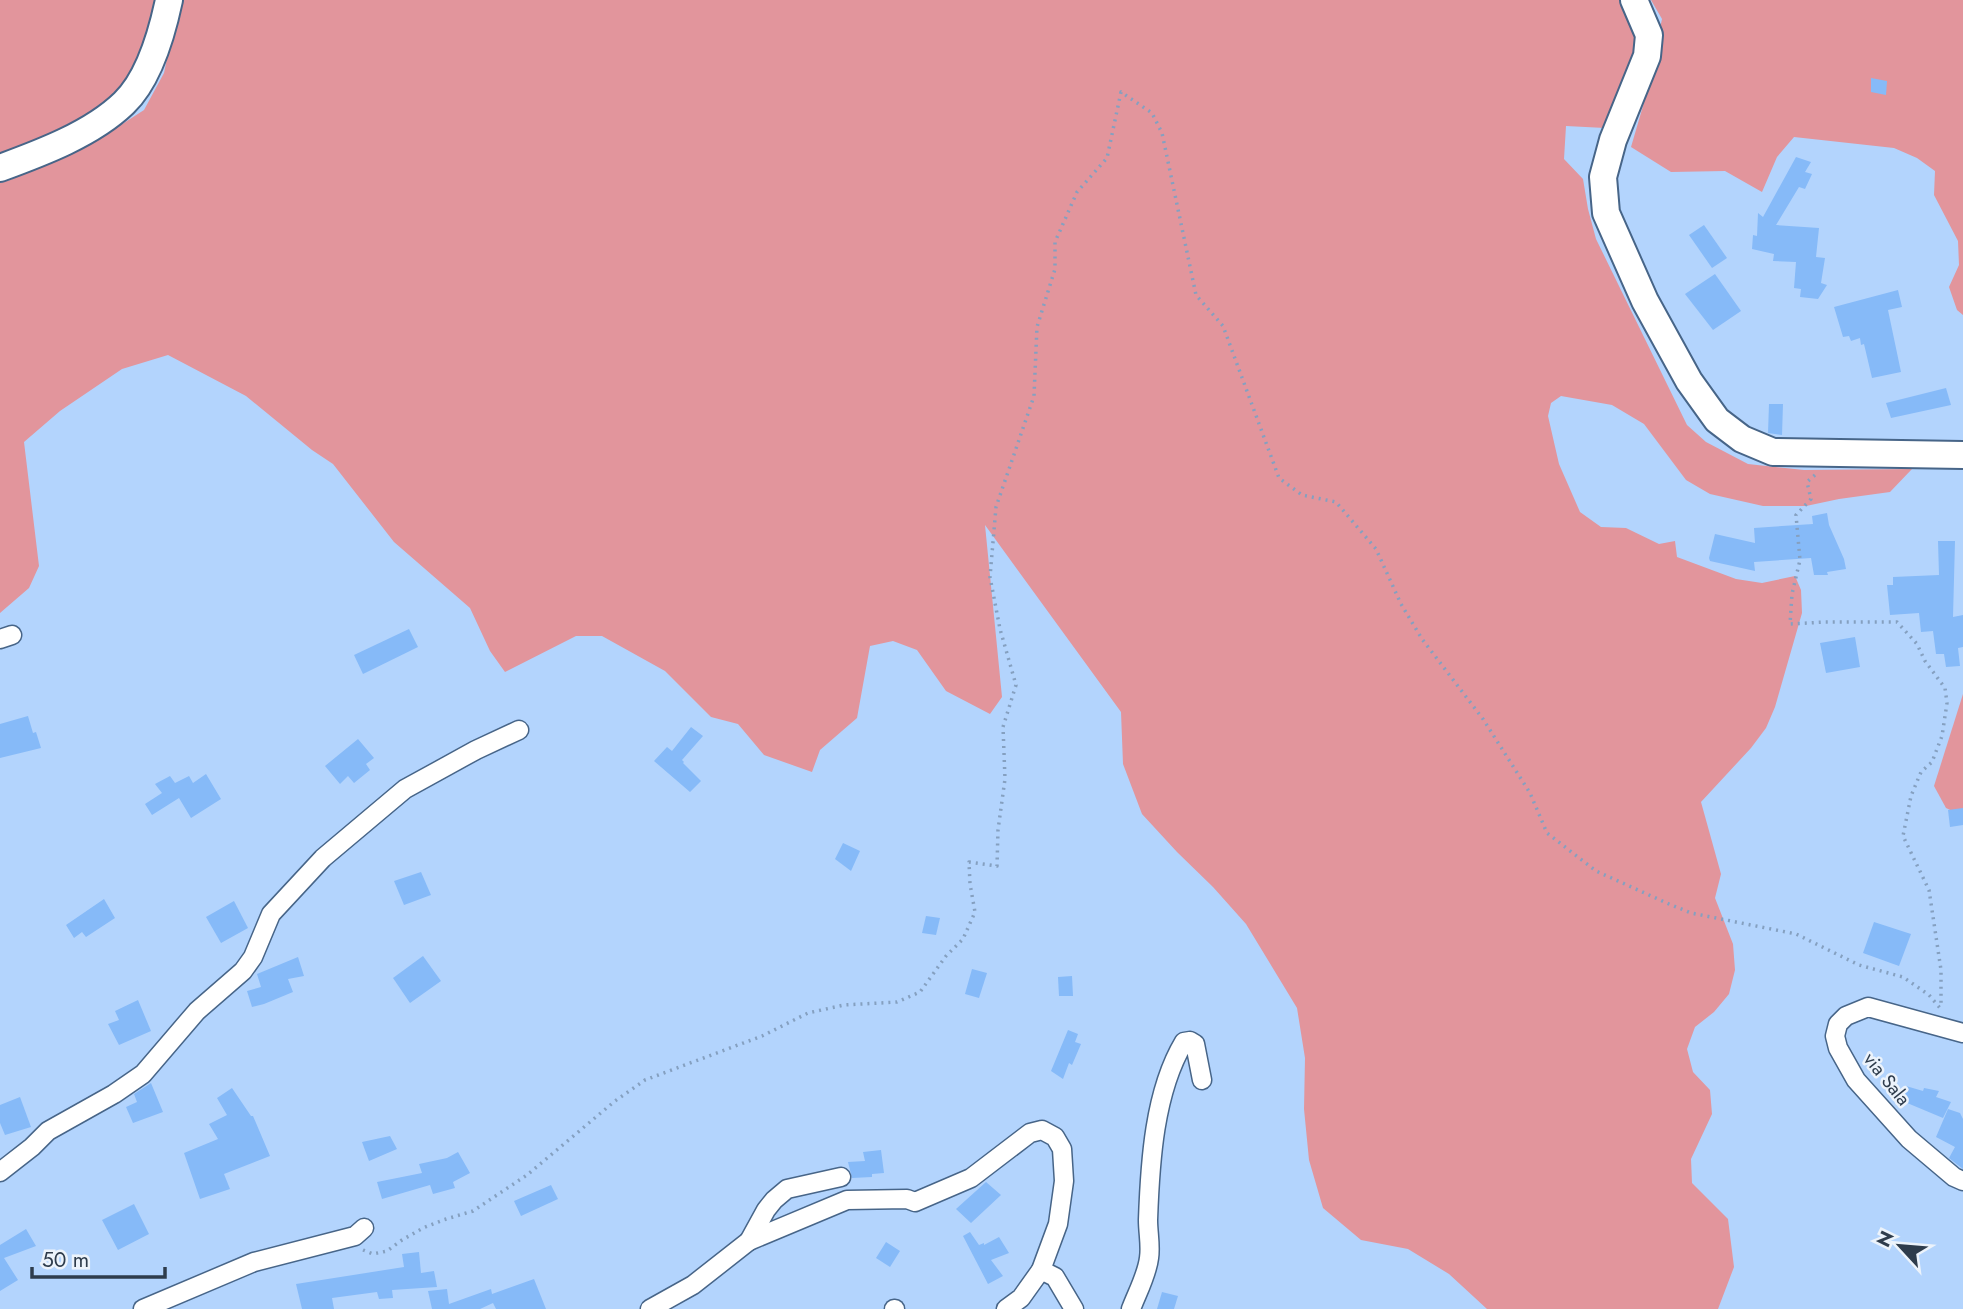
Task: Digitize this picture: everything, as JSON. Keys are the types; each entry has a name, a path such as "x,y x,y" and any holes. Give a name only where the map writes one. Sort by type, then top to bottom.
{"street":[{"path":"0,168 92,128 125,102 145,73 169,0"},
{"path":"1634,0 1649,34 1647,56 1613,140 1603,177 1606,213 1640,288 1689,380 1717,420 1742,439 1773,452 1963,455"},
{"path":"0,1172 48,1131 114,1094 143,1074 197,1011 243,971 254,957 271,914 323,858 405,789 519,730"},
{"name":"via Sala","path":"1963,1032 1868,1007 1846,1016 1838,1024 1835,1036 1838,1048 1856,1080 1909,1139 1944,1170 1963,1181"},
{"path":"1131,1309 1149,1259 1151,1158 1158,1121 1167,1079 1184,1042 1195,1044 1202,1080"},
{"path":"650,1309 692,1285 749,1241 847,1200 907,1199 915,1202 971,1178 1030,1133 1042,1130 1055,1138 1062,1149 1064,1181 1058,1224 1041,1270 1021,1298 1006,1309"},
{"path":"749,1241 766,1210 788,1189 841,1177"},
{"path":"143,1309 254,1262 355,1236 365,1228"},
{"path":"1041,1270 1055,1277 1074,1309"}],"path":[{"path":"338,1241 373,1254 387,1251 433,1224 473,1211 527,1175 615,1101 645,1080 762,1036 808,1013 844,1005 897,1002 920,992 946,956 963,939 975,912 969,862 997,866 1004,779 1003,727 1016,685 1000,629 990,577 996,507 1034,396 1037,327 1055,269 1055,243 1077,192 1107,158 1121,92 1152,113 1162,133 1196,295 1223,326 1279,478 1302,495 1336,502 1376,549 1401,604 1422,639 1490,730 1530,793 1547,833 1596,871 1668,904 1692,913 1796,934 1859,965 1903,977 1929,995 1941,1009 1941,970 1929,890 1903,836 1911,796 1921,772 1932,762 1942,736 1947,703 1945,688 1924,661 1917,644 1897,622 1790,624 1792,594 1800,560 1797,515 1811,499 1807,482 1836,453"}],"shaded area":[{"path":"0,0 157,0 137,62 115,94 76,122 0,155"},
{"path":"179,0 1622,0 1637,39 1637,54 1605,128 1566,126 1564,159 1583,179 1596,239 1687,425 1706,442 1748,464 1804,470 1912,469 1890,492 1806,506 1763,506 1710,494 1686,480 1644,424 1612,405 1561,396 1551,403 1548,416 1559,464 1580,512 1601,527 1626,528 1659,544 1675,541 1677,557 1736,579 1762,583 1795,576 1801,590 1802,613 1775,707 1766,728 1701,802 1721,874 1715,898 1733,944 1735,970 1729,994 1714,1012 1695,1027 1687,1049 1693,1072 1710,1090 1712,1114 1691,1159 1692,1183 1728,1219 1734,1267 1718,1309 1487,1309 1449,1274 1408,1249 1361,1240 1323,1208 1309,1160 1304,1109 1305,1058 1297,1008 1246,924 1142,814 1123,764 1121,712 985,525 1002,697 990,714 946,691 917,650 893,641 870,646 857,718 820,750 812,772 764,755 738,724 711,717 665,671 602,636 576,636 505,672 490,651 470,608 394,542 333,464 246,396 168,355 122,369 60,411 24,442 39,566 29,588 0,613 0,183 96,141 144,110 164,73"},
{"path":"1651,0 1963,0 1963,315 1957,310 1949,287 1959,265 1958,241 1934,195 1935,171 1917,158 1894,148 1794,137 1777,157 1762,192 1725,171 1671,172 1631,147 1662,19"},
{"path":"1963,694 1963,816 1946,808 1934,786"}],"building":[{"path":"1871,78 1887,81 1886,95 1871,92"},
{"path":"1796,157 1811,162 1805,172 1812,174 1805,189 1799,187 1776,225 1819,228 1816,257 1825,258 1821,283 1827,285 1818,299 1800,297 1801,289 1794,288 1796,262 1773,261 1774,254 1752,249 1753,235 1757,236 1758,213 1763,217"},
{"path":"1704,225 1727,258 1712,268 1689,235"},
{"path":"1715,274 1741,311 1713,330 1685,294"},
{"path":"1898,290 1902,307 1888,310 1901,372 1872,378 1864,344 1861,345 1860,338 1851,341 1849,336 1843,337 1834,307"},
{"path":"1946,388 1951,405 1891,418 1886,403"},
{"path":"1769,404 1783,404 1782,435 1768,433"},
{"path":"1827,513 1846,569 1827,572 1828,575 1814,575 1811,558 1754,562 1755,571 1710,561 1715,534 1755,543 1754,528 1813,524 1812,516"},
{"path":"1938,541 1955,541 1953,617 1963,615 1963,647 1958,648 1960,666 1946,667 1944,654 1936,654 1933,631 1921,632 1919,613 1890,615 1887,585 1893,585 1893,577 1939,575"},
{"path":"409,629 418,647 363,674 354,655"},
{"path":"1855,637 1860,667 1826,673 1820,643"},
{"path":"28,716 41,748 0,758 0,724"},
{"path":"691,727 703,736 682,760 701,781 690,792 654,761 667,747 672,751"},
{"path":"358,739 374,758 366,764 370,770 354,783 348,776 340,784 325,766"},
{"path":"206,774 221,799 191,818 179,798 152,815 145,804 162,793 155,784 170,776 175,783 189,776 193,783"},
{"path":"1963,808 1963,825 1950,827 1948,810"},
{"path":"843,843 860,851 851,871 835,859"},
{"path":"421,872 431,895 404,905 394,881"},
{"path":"104,899 115,918 86,937 82,932 74,938 66,925"},
{"path":"234,901 248,928 221,943 206,917"},
{"path":"926,916 940,918 936,935 922,933"},
{"path":"1874,922 1911,934 1899,966 1863,953"},
{"path":"423,956 441,981 410,1003 393,978"},
{"path":"298,957 304,976 288,979 293,992 252,1007 247,991 261,987 257,974"},
{"path":"972,969 987,973 979,998 965,994"},
{"path":"1072,976 1073,996 1059,996 1058,977"},
{"path":"138,1000 151,1031 119,1045 108,1024 119,1020 115,1011"},
{"path":"1068,1030 1078,1034 1075,1042 1081,1044 1063,1079 1051,1071"},
{"path":"151,1083 163,1112 133,1123 126,1107 137,1102 134,1094"},
{"path":"1906,1086 1923,1091 1924,1088 1939,1091 1936,1097 1951,1102 1943,1118 1900,1100"},
{"path":"232,1088 253,1116 270,1156 224,1174 230,1189 200,1199 184,1153 218,1139 209,1124 227,1115 217,1098"},
{"path":"20,1097 31,1127 5,1135 0,1123 0,1105"},
{"path":"1948,1109 1960,1113 1963,1119 1963,1169 1949,1158 1955,1147 1936,1137"},
{"path":"390,1136 397,1149 369,1161 362,1142"},
{"path":"881,1150 884,1173 852,1178 848,1162 865,1161 863,1152"},
{"path":"458,1152 470,1173 453,1182 455,1188 433,1194 430,1185 382,1199 377,1182 422,1173 419,1164 447,1158"},
{"path":"986,1182 1001,1195 971,1223 956,1209"},
{"path":"551,1185 558,1199 521,1216 514,1201"},
{"path":"134,1204 149,1234 118,1250 102,1220"},
{"path":"26,1229 36,1246 4,1258 18,1280 0,1291 0,1245"},
{"path":"970,1232 979,1245 999,1237 1009,1253 991,1260 1003,1276 988,1284 963,1236"},
{"path":"886,1242 900,1251 890,1267 876,1258"},
{"path":"419,1252 421,1273 434,1271 437,1287 392,1290 393,1298 379,1299 377,1292 332,1298 334,1309 302,1309 296,1284 404,1267 402,1254"},
{"path":"534,1279 546,1309 496,1309 493,1303 480,1309 432,1309 428,1291 447,1289 449,1304 491,1289 492,1294"},
{"path":"1162,1292 1178,1296 1174,1309 1157,1309"}]}
